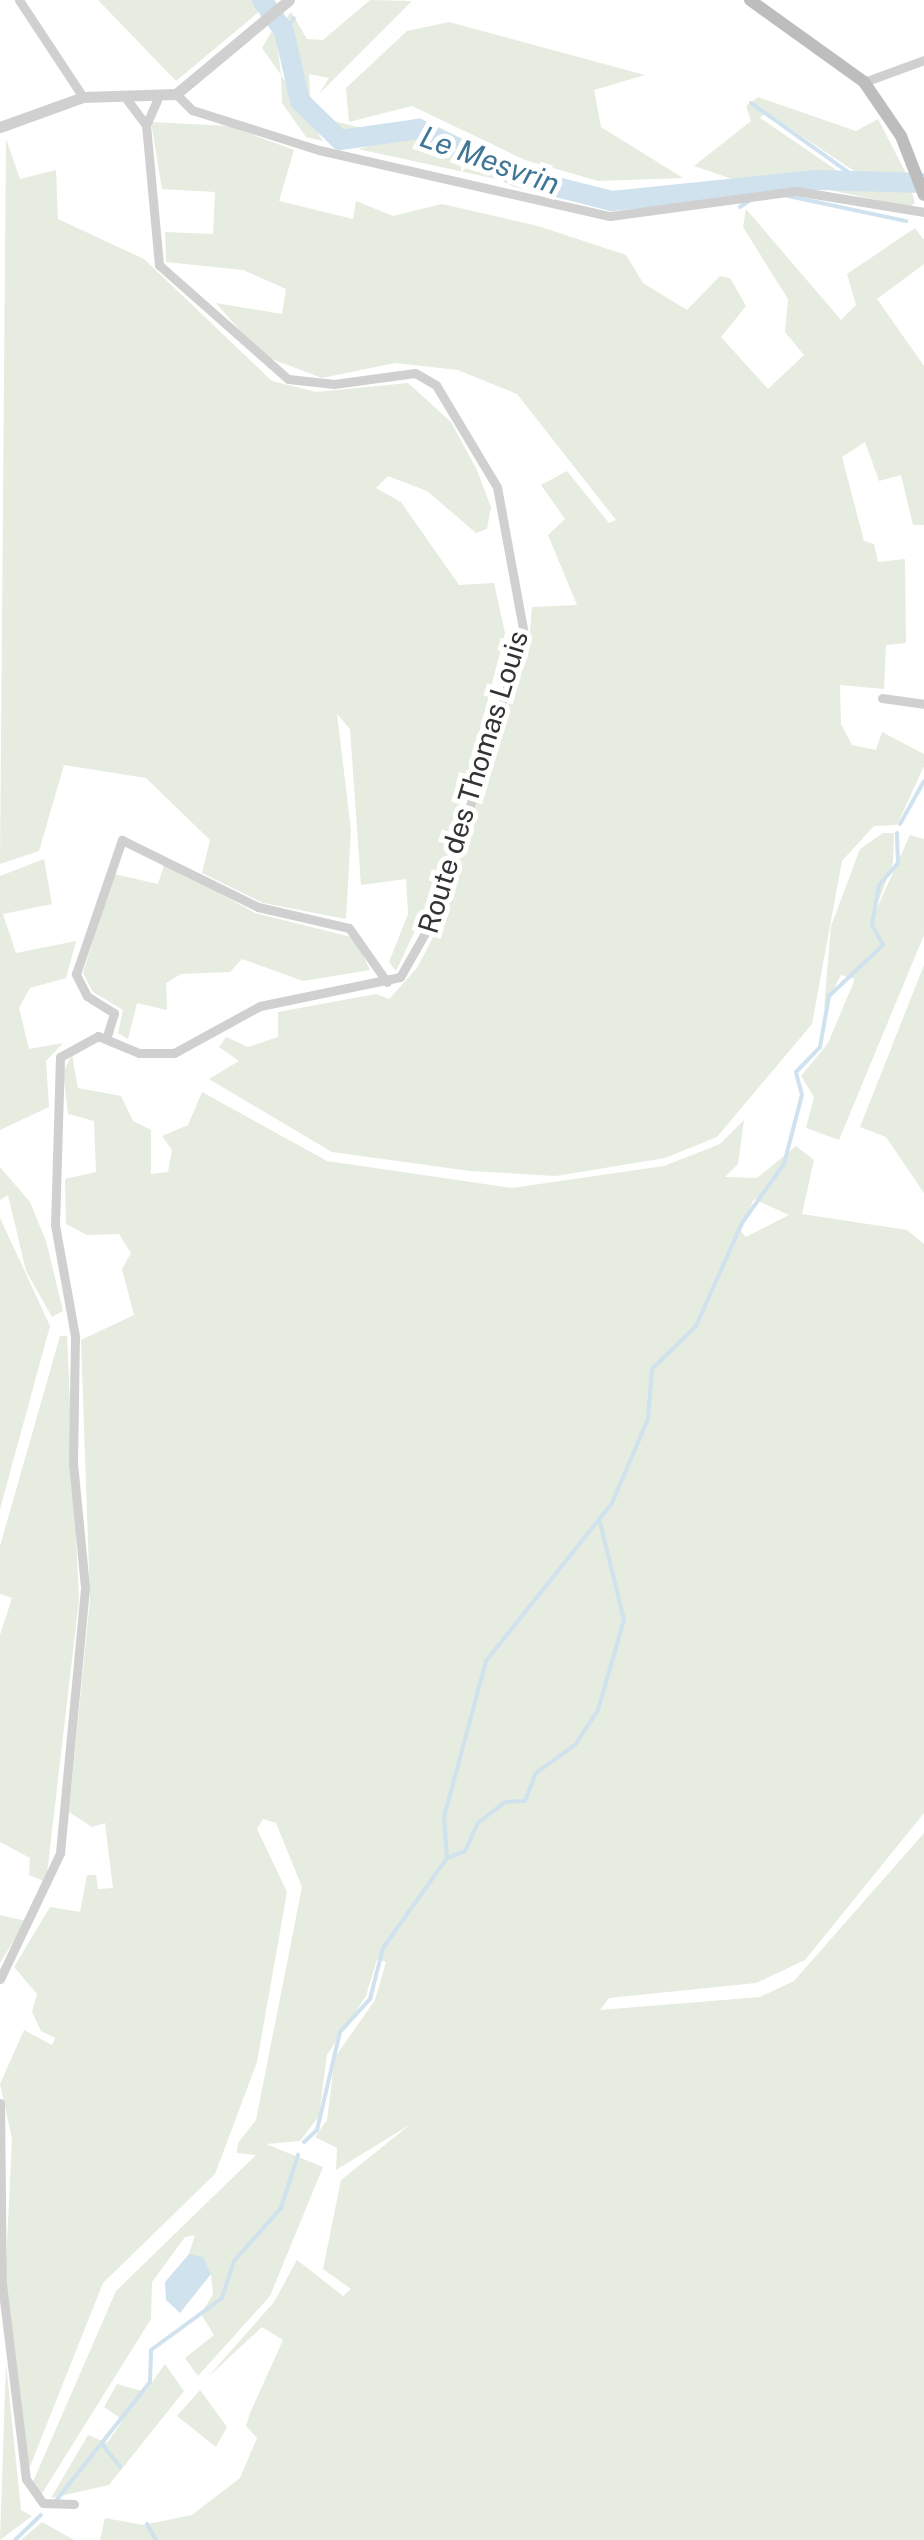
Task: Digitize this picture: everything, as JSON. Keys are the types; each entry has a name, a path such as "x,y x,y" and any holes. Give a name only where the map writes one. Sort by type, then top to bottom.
{"main road":[{"path":"750,0 864,82 917,174 924,195"}],"street":[{"path":"19,0 83,97"},
{"path":"0,127 83,97 157,100 176,94 286,3"},
{"path":"864,82 924,60"},
{"path":"176,94 192,110 319,150 610,216 796,191 924,212"},
{"path":"125,97 146,125"},
{"name":"Route des Thomas Louis","path":"157,100 146,125 156,256 169,276 288,379 334,384 415,373 436,385 497,487 524,634 436,914 408,968 387,982"},
{"path":"882,698 924,704"},
{"path":"0,1979 56,1866 86,1587 73,1464 75,1336 55,1225 57,1066 76,1042 107,1036 139,1053 174,1053 260,1006 387,982 349,928 258,906 122,840 76,974 87,996 114,1013 107,1036"},
{"path":"0,2103 2,2284 26,2479 43,2503 74,2504"}],"shaded area":[{"path":"98,0 273,0 176,81"},
{"path":"370,0 412,1 319,94 329,78 309,74 310,96 326,119 370,130 420,118 514,164 608,193 495,164 428,129 364,136 321,124 303,96 285,20 291,12 307,39 323,40"},
{"path":"449,22 645,75 594,90 601,127 683,178 598,181 525,160 412,106 349,122 346,88 407,31"},
{"path":"275,26 281,75 262,48"},
{"path":"281,75 323,141 306,137 282,103"},
{"path":"758,97 856,131 878,119 908,177 869,181 766,112 760,118 854,182 824,172 732,179 694,166 751,121 746,106"},
{"path":"151,122 229,126 294,150 279,201 353,219 356,201 393,216 442,204 538,226 626,255 643,283 687,310 720,276 730,278 746,306 721,337 768,389 804,355 785,332 788,299 743,227 746,209 841,320 856,305 847,274 915,228 924,240 924,264 877,299 924,366 924,525 913,525 901,475 879,481 865,442 842,457 864,541 874,544 878,562 905,559 906,643 886,645 884,689 840,685 841,724 852,745 876,750 882,732 924,754 924,766 897,825 874,826 842,861 812,1024 717,1137 665,1158 556,1176 470,1171 332,1152 209,1079 239,1061 219,1047 226,1037 248,1047 278,1037 278,1012 376,994 389,999 417,968 446,912 487,760 528,656 532,607 577,605 548,535 565,519 541,485 567,471 609,523 616,520 517,394 458,370 395,363 322,378 261,355 216,303 282,314 286,289 243,270 166,262 165,232 213,234 215,192 162,189"},
{"path":"417,134 469,151 542,189 358,149"},
{"path":"6,139 20,179 56,170 58,219 144,259 272,381 316,392 408,383 451,422 476,468 491,507 487,529 476,533 427,491 388,476 376,488 401,502 459,585 494,583 505,633 444,870 396,971 389,962 408,914 406,879 361,885 350,729 337,714 351,830 346,919 263,903 202,873 210,840 146,778 64,765 39,851 0,864"},
{"path":"807,185 912,192 915,203 909,207"},
{"path":"883,833 894,833 893,863 871,921 910,835 924,839 924,935 839,1140 806,1128 814,1097 801,1076 828,1043 855,979 841,975 824,1008 831,926 860,849"},
{"path":"44,859 52,904 3,914 16,953 76,941 66,978 30,988 19,1008 29,1049 63,1043 46,1061 49,1107 0,1130 0,876"},
{"path":"165,862 255,913 355,938 370,970 303,981 242,959 230,972 181,974 166,983 167,1010 137,1003 128,1039 118,1033 123,1010 93,992 83,973 114,874 158,884"},
{"path":"924,965 924,1193 886,1137 860,1127"},
{"path":"72,1055 78,1088 121,1096 133,1121 151,1130 151,1174 168,1172 172,1150 162,1136 188,1125 202,1092 327,1161 512,1188 664,1166 720,1144 744,1120 738,1164 725,1177 757,1178 796,1146 814,1160 802,1214 907,1230 924,1244 924,1813 805,1960 756,1983 609,1998 600,2010 760,1997 794,1981 924,1833 924,2540 100,2540 105,2518 143,2525 192,2515 240,2478 257,2438 246,2426 250,2413 283,2340 262,2327 207,2378 274,2302 297,2260 343,2296 351,2289 323,2269 341,2180 411,2124 336,2170 337,2148 315,2137 327,2120 335,2057 375,2000 386,1962 377,1959 366,1996 327,2055 319,2116 300,2141 266,2144 323,2167 270,2296 198,2376 185,2358 214,2335 201,2314 213,2294 211,2274 189,2254 195,2235 185,2237 152,2282 151,2319 41,2495 32,2484 116,2291 256,2155 237,2153 238,2143 256,2120 302,1887 276,1823 263,1819 257,1829 287,1892 257,2062 215,2174 103,2283 29,2469 5,2285 12,2139 0,2084 24,2030 52,2045 55,2038 41,2031 32,2012 37,1994 14,1967 50,1907 80,1912 87,1875 96,1875 98,1889 113,1888 105,1823 92,1827 69,1812 90,1599 81,1340 134,1315 122,1269 131,1253 119,1234 87,1235 66,1224 65,1179 96,1172 94,1121 68,1114 63,1072","holes":["754,1199 789,1215 746,1237 740,1230"]},
{"path":"0,1167 30,1202 46,1241 63,1311 52,1317 26,1271 8,1195 0,1200"},
{"path":"0,1218 50,1326 0,1509"},
{"path":"60,1336 67,1336 79,1600 46,1882 29,1875 30,1858 0,1842 0,1635 12,1598 0,1594 0,1546"},
{"path":"0,1915 26,1921 0,1963"},
{"path":"6,2363 21,2510 32,2516 0,2540"},
{"path":"165,2364 184,2391 109,2485 51,2498 88,2435 107,2443 123,2420 104,2407 117,2384 145,2392"},
{"path":"200,2390 227,2427 216,2447 177,2416"},
{"path":"42,2522 74,2540 21,2540"}],"water":[{"path":"189,2254 203,2257 211,2274 180,2313 166,2300 165,2282"}],"waterway":[{"name":"Le Mesvrin","path":"262,0 284,31 300,101 340,140 418,129 517,177 612,201 816,180 924,183"},
{"path":"284,31 294,18"},
{"path":"751,103 868,186"},
{"path":"788,196 906,221"},
{"path":"740,207 749,201"},
{"path":"900,824 924,781"},
{"path":"304,2142 317,2130 340,2032 370,1999 383,1948 447,1858 444,1817 486,1661 612,1503 648,1419 652,1369 696,1326 742,1223 784,1164 802,1095 796,1072 820,1047 829,996 883,945 872,925 879,885 898,863 897,833"},
{"path":"447,1858 465,1851 478,1823 505,1802 525,1801 536,1773 575,1745 598,1710 624,1620 600,1522"},
{"path":"55,2502 150,2382 151,2350 222,2298 234,2261 281,2208 298,2155"},
{"path":"102,2444 120,2467"},
{"path":"15,2540 41,2515"},
{"path":"147,2524 156,2540"}]}
